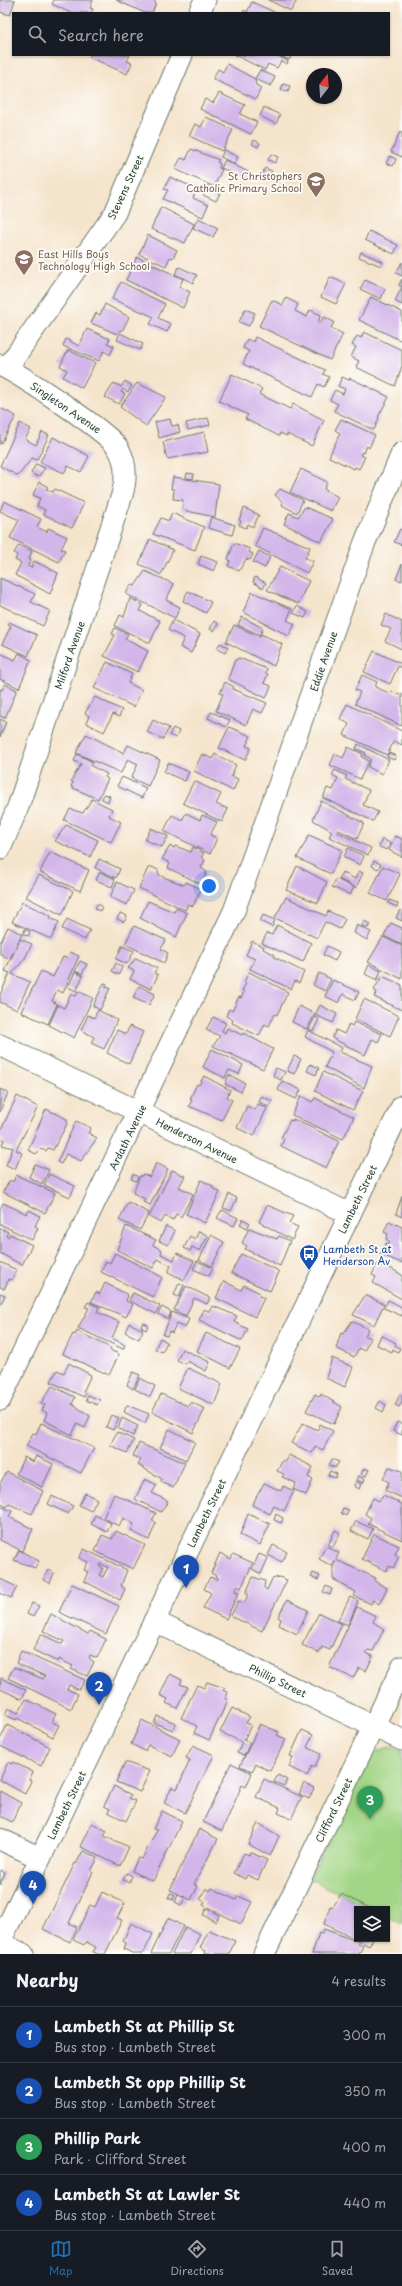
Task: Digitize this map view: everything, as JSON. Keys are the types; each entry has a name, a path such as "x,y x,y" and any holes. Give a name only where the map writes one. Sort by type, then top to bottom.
{"street":[{"path":"199,12 205,0"},
{"name":"Stevens Street","path":"4,366 115,213 182,56"},
{"name":"Singleton Avenue","path":"4,366 103,433 114,443 123,459"},
{"name":"Eddie Avenue","path":"249,871 365,542 402,453"},
{"name":"Milford Avenue","path":"0,849 18,807 122,495 126,473 123,459"},
{"name":"Ardath Avenue","path":"0,1400 218,947 249,871"},
{"name":"Henderson Avenue","path":"0,1045 350,1214"},
{"name":"Lambeth Street","path":"0,1942 402,1106"},
{"name":"Phillip Street","path":"154,1621 402,1740"},
{"name":"Clifford Street","path":"264,1954 402,1667"},
{"path":"0,1839 40,1858"},
{"path":"0,1942 23,1954"}],"green space":[{"path":"389,1747 402,1750 402,1924 390,1918 390,1906 366,1906 310,1879 371,1754"}],"building":[{"path":"0,0 15,0 10,15 0,12"},
{"path":"54,0 93,0 90,8 93,9 92,12 69,12 52,4"},
{"path":"116,0 153,0 156,3 152,12 143,12"},
{"path":"268,0 297,0 291,11"},
{"path":"252,2 274,12 247,12"},
{"path":"130,56 127,61 132,63 127,74 89,57"},
{"path":"237,56 278,56 288,61 287,64 281,61 277,68 268,64 265,70"},
{"path":"280,56 291,56 289,60"},
{"path":"227,64 255,79 256,85 261,88 256,99 213,79 218,69 223,72"},
{"path":"260,70 275,77 271,86 255,79"},
{"path":"283,84 290,86 288,92 281,90"},
{"path":"219,93 245,105 240,114 257,122 251,134 200,109 205,99 213,103"},
{"path":"264,107 280,115 276,124 260,116"},
{"path":"206,117 233,130 222,151 189,136 195,124 201,127"},
{"path":"400,132 402,133 402,157 391,152"},
{"path":"254,140 260,143 258,147 252,144"},
{"path":"191,149 219,160 217,162 220,164 219,168 222,169 214,187 175,169 181,158 186,160"},
{"path":"224,150 238,157 234,164 221,157"},
{"path":"271,154 278,157 275,163 268,160"},
{"path":"390,156 396,159 393,166 386,163"},
{"path":"225,160 250,173 247,179 221,168"},
{"path":"265,168 272,171 268,179 261,176"},
{"path":"170,177 197,189 193,198 208,205 203,217 163,199 168,190 164,189"},
{"path":"207,186 220,193 216,201 203,195"},
{"path":"161,207 194,224 185,243 151,229"},
{"path":"198,218 218,228 213,237 193,228"},
{"path":"369,231 398,245 394,254 365,240"},
{"path":"148,235 177,250 173,258 170,257 166,266 139,254"},
{"path":"361,252 383,262 381,266 359,257"},
{"path":"137,257 183,279 179,287 190,292 183,308 126,280"},
{"path":"402,262 402,276 396,273"},
{"path":"179,267 197,275 193,283 175,274"},
{"path":"330,277 346,284 336,304 321,297"},
{"path":"402,279 402,287 399,285"},
{"path":"365,280 385,289 381,299 360,289"},
{"path":"121,282 165,304 158,318 171,324 167,332 150,324 154,317 112,299"},
{"path":"402,287 402,305 395,301"},
{"path":"371,297 402,312 402,341 359,320"},
{"path":"286,298 298,304 295,311 307,317 310,310 321,315 318,322 320,323 324,317 334,322 331,328 343,334 330,360 259,326 272,300 283,305"},
{"path":"105,304 129,317 122,331 120,330 117,334 91,323 96,313 100,315"},
{"path":"245,309 255,313 249,326 239,322"},
{"path":"87,329 110,339 107,343 114,346 110,355 104,351 99,361 63,346 66,339 79,346"},
{"path":"364,332 402,350 402,366 395,386 356,367 359,361 351,357 356,347 352,345 357,336 361,338"},
{"path":"120,333 143,344 140,350 117,340"},
{"path":"255,337 325,370 323,374 329,377 324,387 318,384 312,397 243,364 249,351 243,348 247,339 253,342"},
{"path":"68,350 95,363 82,388 63,377 67,370 60,366"},
{"path":"232,374 262,389 259,394 290,409 293,404 324,420 312,446 287,434 287,436 280,433 279,436 245,419 248,415 219,401"},
{"path":"342,377 349,380 350,378 389,397 378,417 379,418 374,430 334,411 338,404 330,400 335,390 343,394 345,389 338,386"},
{"path":"125,381 132,386 128,392 123,389 121,392 125,394 119,404 105,397 114,383 121,387"},
{"path":"137,383 166,397 146,426 120,407"},
{"path":"0,408 16,416 1,444 0,444"},
{"path":"208,418 210,425 188,430 186,423"},
{"path":"170,419 172,426 178,425 180,432 159,438 155,422"},
{"path":"341,419 375,435 369,448 367,446 364,453 362,452 360,455 365,457 359,469 355,467 354,469 329,457 340,433 335,430"},
{"path":"20,423 31,429 25,439 36,445 42,432 49,435 37,460 32,458 18,476 0,466"},
{"path":"204,432 208,452 167,459 163,442"},
{"path":"53,437 89,456 81,472 68,466 64,473 40,462"},
{"path":"36,464 45,468 38,477 31,473"},
{"path":"301,469 327,482 324,489 338,497 331,511 290,492"},
{"path":"187,473 194,474 193,479 186,478"},
{"path":"173,477 219,484 215,517 182,510 183,500 173,499 174,489 171,489"},
{"path":"39,482 48,487 46,489 53,492 55,489 84,503 72,528 43,514 45,510 37,506 40,498 33,495"},
{"path":"280,489 303,500 297,513 282,505 283,502 275,495"},
{"path":"4,501 41,519 37,527 47,532 48,528 67,537 61,549 65,550 59,562 10,538 19,520 0,511"},
{"path":"305,507 333,519 321,542 284,524 289,513 298,517"},
{"path":"244,508 259,515 253,527 248,524 246,528 239,525 241,521 239,520"},
{"path":"172,513 204,527 195,550 153,534 161,518 169,521"},
{"path":"211,517 235,525 232,535 208,528"},
{"path":"263,528 310,547 305,558 313,561 307,573 255,546"},
{"path":"400,529 402,530 402,545 394,542"},
{"path":"150,539 173,550 161,575 139,564"},
{"path":"234,543 250,549 249,552 253,554 250,560 246,559 239,571 228,566 230,561 228,559"},
{"path":"19,545 32,551 29,559 31,560 28,566 31,568 34,561 58,573 50,594 15,575 21,563 15,560 17,555 14,553"},
{"path":"259,551 270,557 265,568 253,562"},
{"path":"201,556 218,562 214,571 198,564"},
{"path":"402,564 402,581 396,579"},
{"path":"280,567 309,581 298,604 267,590"},
{"path":"145,571 174,584 166,600 180,607 175,618 126,594 131,584 135,586"},
{"path":"255,577 266,583 263,588 253,582"},
{"path":"0,578 35,594 31,602 50,611 43,626 0,605"},
{"path":"188,591 211,602 206,613 183,601"},
{"path":"252,592 292,609 287,620 295,624 289,636 243,612"},
{"path":"130,598 143,605 140,611 160,621 150,643 115,626 120,615 124,617"},
{"path":"297,606 308,612 305,618 293,613"},
{"path":"386,614 402,622 402,649 385,641 391,629 381,625"},
{"path":"242,617 263,628 260,635 238,625"},
{"path":"173,620 200,634 191,653 180,647 184,638 168,630"},
{"path":"214,621 218,624 214,631 210,629"},
{"path":"9,622 37,635 28,656 2,644 11,626 8,624"},
{"path":"234,625 260,637 261,634 282,644 274,666 226,642"},
{"path":"115,628 128,634 125,639 148,651 138,672 104,656 115,635 112,634"},
{"path":"220,643 228,647 225,653 217,649"},
{"path":"374,651 402,664 401,668 398,666 390,684 364,672"},
{"path":"0,653 15,660 19,653 31,660 19,688 0,679"},
{"path":"239,658 267,669 265,673 268,674 264,683 271,686 266,698 228,679 235,660"},
{"path":"107,662 132,674 128,683 142,690 134,707 94,688"},
{"path":"362,675 377,682 375,687 389,693 391,691 399,695 402,694 402,726 355,704 360,692 355,690"},
{"path":"225,682 234,687 233,689 267,703 262,713 253,709 246,725 216,711 223,694 220,693"},
{"path":"5,684 17,690 5,718 0,716 0,689 2,690"},
{"path":"95,697 122,710 119,717 113,714 104,732 86,723 89,716 85,713"},
{"path":"347,704 402,731 402,745 394,741 387,755 344,735 349,724 340,719"},
{"path":"211,712 230,720 226,727 208,718"},
{"path":"0,719 6,722 0,737"},
{"path":"153,720 169,728 163,739 147,732"},
{"path":"229,727 251,736 246,746 251,748 245,760 219,748"},
{"path":"173,728 179,731 176,738 169,735"},
{"path":"86,734 124,753 128,745 160,760 148,786 131,778 138,764 128,759 121,773 76,753"},
{"path":"358,744 389,760 382,774 368,767 371,759 365,756 366,753 356,749"},
{"path":"348,747 363,754 362,757 369,761 360,779 330,765 335,754 343,758"},
{"path":"389,753 396,756 394,760 387,757"},
{"path":"77,754 93,762 91,766 107,774 105,777 108,779 98,799 71,787 73,782 71,781 81,764 74,761"},
{"path":"202,754 213,759 215,754 236,765 231,776 238,779 233,791 194,771"},
{"path":"168,763 189,772 185,781 164,772"},
{"path":"335,770 347,776 345,779 369,790 363,805 378,812 373,821 323,798 327,788 333,790 338,778 332,775"},
{"path":"122,777 146,788 142,798 117,786"},
{"path":"194,781 221,794 216,804 228,809 222,822 183,803"},
{"path":"104,794 110,796 108,802 102,799"},
{"path":"92,799 112,809 109,816 121,822 111,842 64,820 70,809 83,813"},
{"path":"321,801 364,823 357,839 338,830 337,832 371,848 368,855 329,837 332,831 313,820"},
{"path":"186,813 200,820 202,815 217,822 210,835 217,838 210,854 164,831 172,815 182,820"},
{"path":"66,825 98,840 90,857 55,841"},
{"path":"151,828 168,836 162,847 145,840"},
{"path":"309,835 342,850 331,874 297,858"},
{"path":"395,836 402,839 402,857 389,850"},
{"path":"382,839 390,843 387,850 379,847"},
{"path":"170,846 174,848 175,846 191,852 193,847 204,853 201,857 205,860 201,868 207,872 201,884 168,868 170,863 162,859"},
{"path":"348,848 364,856 360,865 344,857"},
{"path":"50,852 89,870 80,891 40,872"},
{"path":"99,859 120,869 116,878 95,868"},
{"path":"374,861 381,864 378,869 372,866"},
{"path":"297,866 327,882 318,903 286,890"},
{"path":"383,866 400,874 387,901 370,893"},
{"path":"152,867 158,870 159,875 184,885 186,882 201,889 193,906 188,904 185,910 139,888 148,868"},
{"path":"359,871 363,873 356,888 339,879 342,872 355,879"},
{"path":"100,872 115,879 112,887 96,880"},
{"path":"39,875 73,891 62,915 26,897"},
{"path":"336,879 354,887 350,895 332,887"},
{"path":"117,882 134,890 127,905 110,897"},
{"path":"286,897 326,916 328,911 345,919 340,929 325,922 317,938 275,918"},
{"path":"390,900 398,904 397,907 388,903"},
{"path":"148,901 174,912 176,908 187,913 176,937 140,918"},
{"path":"22,902 51,916 50,918 59,922 51,939 12,922"},
{"path":"97,904 102,906 100,911 95,909"},
{"path":"400,910 402,911 402,921 396,918"},
{"path":"120,913 127,916 124,922 117,919"},
{"path":"263,915 275,920 272,927 260,921"},
{"path":"67,919 90,930 85,940 62,929"},
{"path":"364,921 370,924 368,928 362,926"},
{"path":"391,923 402,928 402,945 384,936"},
{"path":"277,925 311,943 303,962 262,943 267,933 272,935"},
{"path":"357,925 371,932 367,940 354,933"},
{"path":"134,926 166,940 161,949 168,953 164,963 125,944"},
{"path":"8,927 22,934 10,959 0,954 0,943"},
{"path":"25,929 30,932 28,936 23,934"},
{"path":"383,937 402,946 402,979 368,962"},
{"path":"20,939 32,944 25,958 12,974 30,982 17,1010 0,1002 0,995 10,973 5,971"},
{"path":"252,941 275,955 274,957 304,972 299,983 295,981 291,989 250,969 255,959 246,955"},
{"path":"122,946 134,951 127,964 116,959"},
{"path":"327,946 339,952 335,961 323,955"},
{"path":"70,952 79,956 63,993 57,990 52,1001 57,1004 48,1024 21,1012 41,971 53,977 63,957 67,958"},
{"path":"136,958 157,968 154,973 158,975 151,989 130,979 134,971 128,968"},
{"path":"80,961 87,964 82,974 75,971"},
{"path":"116,963 122,967 119,975 112,971"},
{"path":"369,965 381,971 377,980 365,974"},
{"path":"75,972 83,976 76,991 68,987"},
{"path":"249,972 288,992 277,1015 275,1014 269,1026 265,1024 259,1036 232,1023 233,1020 226,1016 229,1009 232,1011 239,997 241,998 244,992 242,991 246,983 244,982"},
{"path":"319,973 331,979 325,991 313,985"},
{"path":"382,976 402,985 402,1010 374,997 377,992 374,990"},
{"path":"333,980 359,992 355,1000 343,994 339,1003 325,996"},
{"path":"104,983 107,984 105,987 110,988 100,1010 93,1006"},
{"path":"139,986 155,994 149,1005 133,998"},
{"path":"78,991 93,998 74,1038 49,1025 58,1005 64,1008 71,994 76,996"},
{"path":"364,999 399,1016 390,1036 355,1019"},
{"path":"320,1005 337,1014 333,1023 315,1015"},
{"path":"299,1006 315,1014 307,1029 292,1022"},
{"path":"98,1010 117,1020 104,1049 91,1043 94,1037 81,1030 88,1015 94,1018"},
{"path":"213,1017 226,1023 222,1031 225,1033 227,1028 242,1035 243,1033 273,1049 263,1069 213,1046 220,1036 206,1030"},
{"path":"315,1017 319,1019 313,1031 309,1029"},
{"path":"354,1022 382,1034 378,1042 372,1039 365,1055 332,1038 336,1030 344,1034 349,1024 352,1026"},
{"path":"130,1026 143,1032 129,1064 107,1053 117,1030 126,1034"},
{"path":"308,1030 342,1048 340,1052 372,1066 364,1088 325,1067 332,1052 305,1037"},
{"path":"212,1049 243,1065 239,1074 229,1070 225,1078 203,1067"},
{"path":"294,1056 301,1059 294,1074 287,1071"},
{"path":"310,1064 319,1068 316,1075 307,1071"},
{"path":"276,1068 285,1072 281,1080 273,1076"},
{"path":"323,1072 363,1091 353,1110 315,1091"},
{"path":"229,1075 245,1083 241,1092 225,1084"},
{"path":"204,1076 230,1090 227,1097 232,1100 222,1120 189,1106 192,1100 190,1099 197,1084 199,1085"},
{"path":"282,1081 301,1090 296,1099 278,1090"},
{"path":"0,1089 8,1093 0,1112"},
{"path":"17,1096 38,1107 16,1150 22,1153 15,1169 6,1165 13,1148 2,1145 4,1140 0,1138 0,1132"},
{"path":"261,1096 272,1101 269,1107 259,1102"},
{"path":"301,1096 312,1102 315,1098 354,1117 343,1139 292,1115"},
{"path":"258,1104 267,1108 254,1136 237,1128 247,1106 255,1110"},
{"path":"46,1109 67,1119 67,1124 53,1150 48,1148 46,1151 41,1149 36,1154 28,1150"},
{"path":"293,1119 339,1141 326,1168 281,1146 284,1139 281,1138 290,1120 293,1121"},
{"path":"76,1121 91,1128 88,1133 97,1138 81,1161 66,1154 61,1164 57,1162"},
{"path":"156,1163 168,1169 150,1205 143,1202 145,1199 133,1193 140,1176 143,1174 150,1177"},
{"path":"35,1164 49,1170 42,1184 29,1177"},
{"path":"172,1170 185,1176 179,1187 193,1194 181,1217 176,1214 173,1220 165,1216 161,1223 149,1217"},
{"path":"49,1174 75,1186 70,1197 44,1185"},
{"path":"133,1174 138,1177 136,1181 131,1179"},
{"path":"16,1175 55,1193 45,1213 3,1192 10,1180 13,1182"},
{"path":"201,1180 213,1186 212,1188 220,1192 205,1223 186,1214"},
{"path":"229,1194 237,1198 231,1211 223,1208"},
{"path":"402,1196 402,1217 396,1214"},
{"path":"128,1202 149,1213 140,1230 119,1220"},
{"path":"3,1203 27,1214 29,1210 40,1216 35,1226 38,1228 32,1240 0,1224 0,1209"},
{"path":"267,1205 293,1216 289,1223 298,1227 292,1240 259,1222"},
{"path":"222,1210 238,1218 234,1226 217,1218"},
{"path":"243,1219 250,1223 247,1228 240,1224"},
{"path":"389,1221 402,1227 402,1263 380,1254 386,1243 389,1244 390,1242 386,1239 388,1234 384,1232"},
{"path":"126,1226 156,1240 153,1245 162,1250 161,1254 174,1260 177,1253 194,1261 184,1280 168,1272 171,1266 158,1259 153,1268 117,1250"},
{"path":"166,1226 175,1231 168,1245 159,1241"},
{"path":"0,1228 8,1232 6,1236 8,1237 10,1234 32,1245 22,1265 0,1253"},
{"path":"249,1228 277,1239 279,1236 290,1241 280,1266 245,1249 247,1246 242,1243"},
{"path":"199,1231 208,1236 200,1251 192,1247 190,1251 184,1248 190,1236 195,1239"},
{"path":"211,1235 224,1242 212,1266 199,1260"},
{"path":"115,1253 162,1277 153,1297 101,1272 106,1261 110,1263"},
{"path":"241,1254 279,1272 270,1291 231,1273"},
{"path":"197,1261 213,1268 209,1276 193,1269"},
{"path":"0,1262 17,1270 12,1280 9,1279 4,1289 0,1287"},
{"path":"377,1264 384,1267 385,1265 402,1275 402,1299 373,1283 376,1277 372,1275"},
{"path":"224,1281 241,1290 244,1285 260,1293 259,1296 264,1298 255,1317 216,1298"},
{"path":"105,1283 128,1295 126,1301 133,1304 126,1317 91,1302 96,1292 100,1294"},
{"path":"179,1283 184,1285 179,1297 174,1295"},
{"path":"186,1286 210,1298 207,1304 194,1298 186,1316 174,1310"},
{"path":"0,1293 5,1295 0,1306"},
{"path":"133,1293 160,1306 156,1314 129,1300"},
{"path":"365,1295 384,1304 374,1325 353,1315"},
{"path":"388,1300 402,1307 402,1316 384,1308"},
{"path":"88,1302 99,1307 97,1312 119,1322 112,1338 125,1345 123,1349 78,1328 89,1308 85,1307"},
{"path":"213,1306 237,1316 234,1322 248,1329 242,1341 199,1320 204,1309 210,1312"},
{"path":"162,1307 171,1312 168,1319 158,1314"},
{"path":"172,1312 189,1319 185,1328 176,1324 172,1333 169,1331 167,1336 163,1335"},
{"path":"352,1321 368,1329 365,1336 371,1338 364,1351 359,1348 354,1357 336,1348 341,1333 343,1334"},
{"path":"143,1322 148,1325 146,1330 141,1327"},
{"path":"129,1323 143,1330 139,1339 125,1332"},
{"path":"77,1331 111,1348 110,1350 119,1354 109,1375 63,1354 73,1334 75,1335"},
{"path":"206,1333 240,1349 230,1368 197,1351"},
{"path":"381,1335 396,1343 395,1346 400,1348 398,1352 393,1349 392,1352 377,1345"},
{"path":"160,1338 167,1342 162,1352 155,1349"},
{"path":"182,1349 210,1362 206,1371 187,1361 186,1364 177,1360"},
{"path":"332,1358 353,1367 345,1387 326,1378"},
{"path":"69,1363 91,1375 83,1392 86,1393 84,1397 51,1382 57,1370 64,1373"},
{"path":"188,1368 222,1384 214,1405 178,1388"},
{"path":"133,1372 140,1375 133,1389 127,1385"},
{"path":"140,1378 155,1386 150,1397 135,1389"},
{"path":"52,1386 75,1397 72,1404 90,1416 85,1428 77,1424 72,1435 44,1420 47,1413 42,1410 45,1405 41,1403"},
{"path":"161,1394 188,1406 191,1402 205,1409 193,1433 152,1412"},
{"path":"315,1394 320,1397 321,1394 342,1407 334,1424 306,1411"},
{"path":"400,1394 402,1395 402,1403 399,1407 395,1405"},
{"path":"88,1395 100,1400 97,1405 86,1400"},
{"path":"380,1401 386,1405 383,1412 376,1408"},
{"path":"127,1405 149,1414 145,1423 124,1412"},
{"path":"111,1415 119,1418 113,1430 106,1427"},
{"path":"122,1418 138,1426 133,1436 118,1428"},
{"path":"397,1422 402,1424 402,1435 393,1431"},
{"path":"41,1423 94,1448 81,1473 26,1446 33,1433 36,1434"},
{"path":"303,1423 318,1430 320,1424 333,1431 323,1450 315,1446 312,1453 291,1443"},
{"path":"169,1429 195,1442 186,1460 160,1448"},
{"path":"117,1432 134,1440 127,1453 110,1445"},
{"path":"139,1443 185,1463 173,1488 161,1482 162,1479 138,1465 141,1460 133,1456"},
{"path":"289,1455 313,1467 308,1477 313,1480 306,1495 293,1489 296,1483 282,1477 284,1474 277,1471 283,1460 286,1462"},
{"path":"36,1456 53,1464 42,1487 16,1474 24,1457 33,1462"},
{"path":"332,1459 339,1462 335,1468 329,1465"},
{"path":"389,1467 402,1471 402,1498 385,1490 389,1482 383,1479"},
{"path":"364,1468 369,1470 366,1476 361,1474"},
{"path":"330,1471 337,1474 335,1478 328,1475"},
{"path":"7,1472 43,1491 32,1514 9,1504 7,1507 0,1503 0,1483"},
{"path":"359,1476 365,1479 363,1483 357,1480"},
{"path":"145,1479 157,1485 152,1493 168,1501 161,1512 135,1499"},
{"path":"356,1481 361,1484 359,1489 354,1486"},
{"path":"264,1483 281,1491 283,1486 294,1491 284,1511 274,1506 270,1514 252,1505"},
{"path":"85,1493 97,1499 91,1511 79,1505"},
{"path":"114,1494 156,1513 152,1521 156,1523 149,1540 131,1531 134,1524 123,1518 119,1526 103,1518"},
{"path":"383,1495 402,1504 402,1540 368,1524 371,1518 365,1514 373,1498 379,1501"},
{"path":"52,1496 73,1506 68,1514 48,1504"},
{"path":"0,1506 12,1511 9,1517 33,1529 22,1551 0,1540"},
{"path":"343,1508 349,1510 346,1516 341,1513"},
{"path":"248,1514 270,1524 260,1545 240,1535"},
{"path":"276,1514 283,1518 281,1523 274,1520"},
{"path":"95,1515 111,1523 107,1532 91,1524"},
{"path":"356,1521 373,1529 368,1539 351,1531"},
{"path":"335,1530 340,1533 333,1547 328,1545"},
{"path":"116,1531 145,1545 133,1569 95,1551 102,1535 112,1539"},
{"path":"374,1534 399,1546 395,1554 399,1556 393,1568 389,1566 386,1571 362,1559"},
{"path":"273,1545 287,1552 282,1562 268,1555"},
{"path":"326,1546 339,1553 332,1566 319,1559"},
{"path":"84,1549 127,1570 121,1586 125,1589 120,1600 84,1581 88,1572 84,1570 88,1562 79,1558","holes":["100,1564 108,1567 103,1577 99,1575 103,1568 99,1566"]},
{"path":"19,1550 39,1561 35,1568 14,1560"},
{"path":"220,1553 231,1559 233,1554 253,1563 241,1588 237,1586 235,1591 239,1592 226,1619 203,1608 211,1593 204,1589 210,1577 217,1580 218,1577 211,1573"},
{"path":"259,1554 268,1558 261,1574 252,1569"},
{"path":"336,1560 376,1578 374,1581 387,1588 379,1604 373,1600 371,1604 354,1596 356,1592 333,1579 333,1567"},
{"path":"48,1570 54,1573 50,1583 43,1580"},
{"path":"313,1573 320,1576 318,1580 311,1577"},
{"path":"253,1577 265,1581 264,1588 267,1590 272,1579 279,1577 287,1580 262,1631 231,1616 238,1601 244,1603 249,1594 246,1593"},
{"path":"0,1579 17,1587 11,1598 0,1593"},
{"path":"72,1584 119,1606 106,1634 59,1612"},
{"path":"326,1586 332,1589 330,1595 323,1592"},
{"path":"350,1597 358,1601 348,1625 338,1621"},
{"path":"287,1600 308,1610 297,1634 279,1625 281,1619 278,1617"},
{"path":"32,1603 39,1606 33,1617 27,1614"},
{"path":"357,1607 376,1616 373,1622 384,1629 373,1651 368,1650 366,1653 373,1656 366,1671 359,1668 353,1678 329,1667"},
{"path":"319,1613 342,1624 330,1650 322,1647 319,1653 302,1645"},
{"path":"51,1614 88,1634 90,1631 106,1639 97,1658 90,1655 89,1658 94,1662 87,1676 71,1669 73,1666 59,1659 58,1662 33,1650 41,1634 62,1644 64,1641 43,1631"},
{"path":"21,1651 85,1680 79,1690 69,1685 67,1689 78,1694 71,1709 8,1678 14,1667 43,1679 45,1676 16,1663"},
{"path":"170,1674 182,1680 180,1684 188,1687 177,1708 166,1703 168,1699 160,1695"},
{"path":"1,1678 26,1690 22,1699 0,1689"},
{"path":"207,1682 225,1688 223,1690 228,1693 225,1699 228,1700 209,1740 194,1733 197,1726 181,1718 197,1685 204,1688"},
{"path":"26,1699 56,1714 52,1722 59,1725 53,1737 17,1718 16,1720 5,1715 8,1708 18,1713"},
{"path":"232,1708 250,1717 246,1723 251,1725 244,1740 250,1743 244,1756 237,1753 242,1742 220,1732"},
{"path":"157,1716 176,1723 173,1730 154,1723"},
{"path":"142,1720 180,1739 172,1756 148,1745 145,1751 131,1744"},
{"path":"260,1724 279,1732 277,1735 286,1739 270,1771 256,1764 252,1771 240,1766"},
{"path":"7,1725 50,1747 41,1766 0,1746 0,1740"},
{"path":"302,1730 313,1735 307,1747 321,1754 314,1768 312,1766 307,1776 289,1767 293,1757 290,1756"},
{"path":"193,1745 214,1755 185,1813 164,1803 172,1787 177,1789 190,1760 186,1758"},
{"path":"8,1762 12,1764 13,1762 33,1772 25,1794 0,1780"},
{"path":"125,1762 150,1771 140,1792 116,1782"},
{"path":"231,1763 252,1773 246,1787 242,1785 222,1831 203,1822"},
{"path":"278,1775 287,1780 284,1786 274,1782"},
{"path":"264,1779 302,1797 291,1819 278,1813 280,1808 256,1797"},
{"path":"304,1783 314,1788 309,1799 299,1794"},
{"path":"114,1786 131,1795 129,1798 136,1801 126,1821 108,1812 110,1809 104,1806"},
{"path":"0,1791 21,1803 12,1822 0,1816"},
{"path":"162,1811 182,1821 153,1881 132,1871 138,1858 142,1859 157,1830 153,1829"},
{"path":"92,1823 107,1831 104,1836 129,1847 120,1866 81,1847"},
{"path":"258,1823 279,1836 270,1856 248,1844"},
{"path":"199,1829 218,1839 194,1884 198,1886 191,1900 170,1890"},
{"path":"83,1851 98,1858 69,1923 77,1927 70,1942 43,1929 75,1863 76,1864"},
{"path":"250,1852 267,1860 258,1880 247,1875 245,1879 234,1873 244,1853 249,1855"},
{"path":"0,1870 5,1873 0,1884"},
{"path":"127,1873 132,1876 129,1883 123,1880"},
{"path":"206,1888 210,1891 212,1888 236,1900 238,1896 252,1902 241,1924 203,1905 205,1902 200,1899"},
{"path":"102,1892 125,1903 117,1918 122,1920 105,1954 98,1954 93,1952 96,1947 86,1942 84,1945 73,1940 90,1905 95,1907"},
{"path":"170,1893 175,1895 173,1900 168,1898"},
{"path":"341,1894 366,1906 354,1906 354,1939 324,1924 330,1906 333,1907"},
{"path":"178,1895 185,1898 181,1905 175,1902"},
{"path":"206,1909 219,1915 216,1922 203,1915"},
{"path":"168,1918 183,1926 169,1954 151,1954"},
{"path":"131,1923 153,1934 143,1954 134,1954 124,1949 126,1943 123,1941"},
{"path":"185,1927 200,1934 191,1954 172,1954"},
{"path":"324,1929 354,1940 354,1942 359,1942 358,1944 363,1946 359,1954 312,1954 319,1933 322,1934"},
{"path":"209,1930 235,1941 229,1954 205,1954 206,1951 200,1948"},
{"path":"361,1942 371,1942 369,1946"}],"place":[{"name":"St Christophers Catholic Primary School","path":"316,198"},
{"name":"East Hills Boys Technology High School","path":"24,276"},
{"name":"Lambeth St at Henderson Av","path":"309,1271"},
{"name":"Lambeth St at Phillip St","path":"186,1588"},
{"name":"Lambeth St opp Phillip St","path":"99,1705"},
{"name":"Phillip Park","path":"370,1819"},
{"name":"Lambeth St at Lawler St","path":"33,1904"}]}
